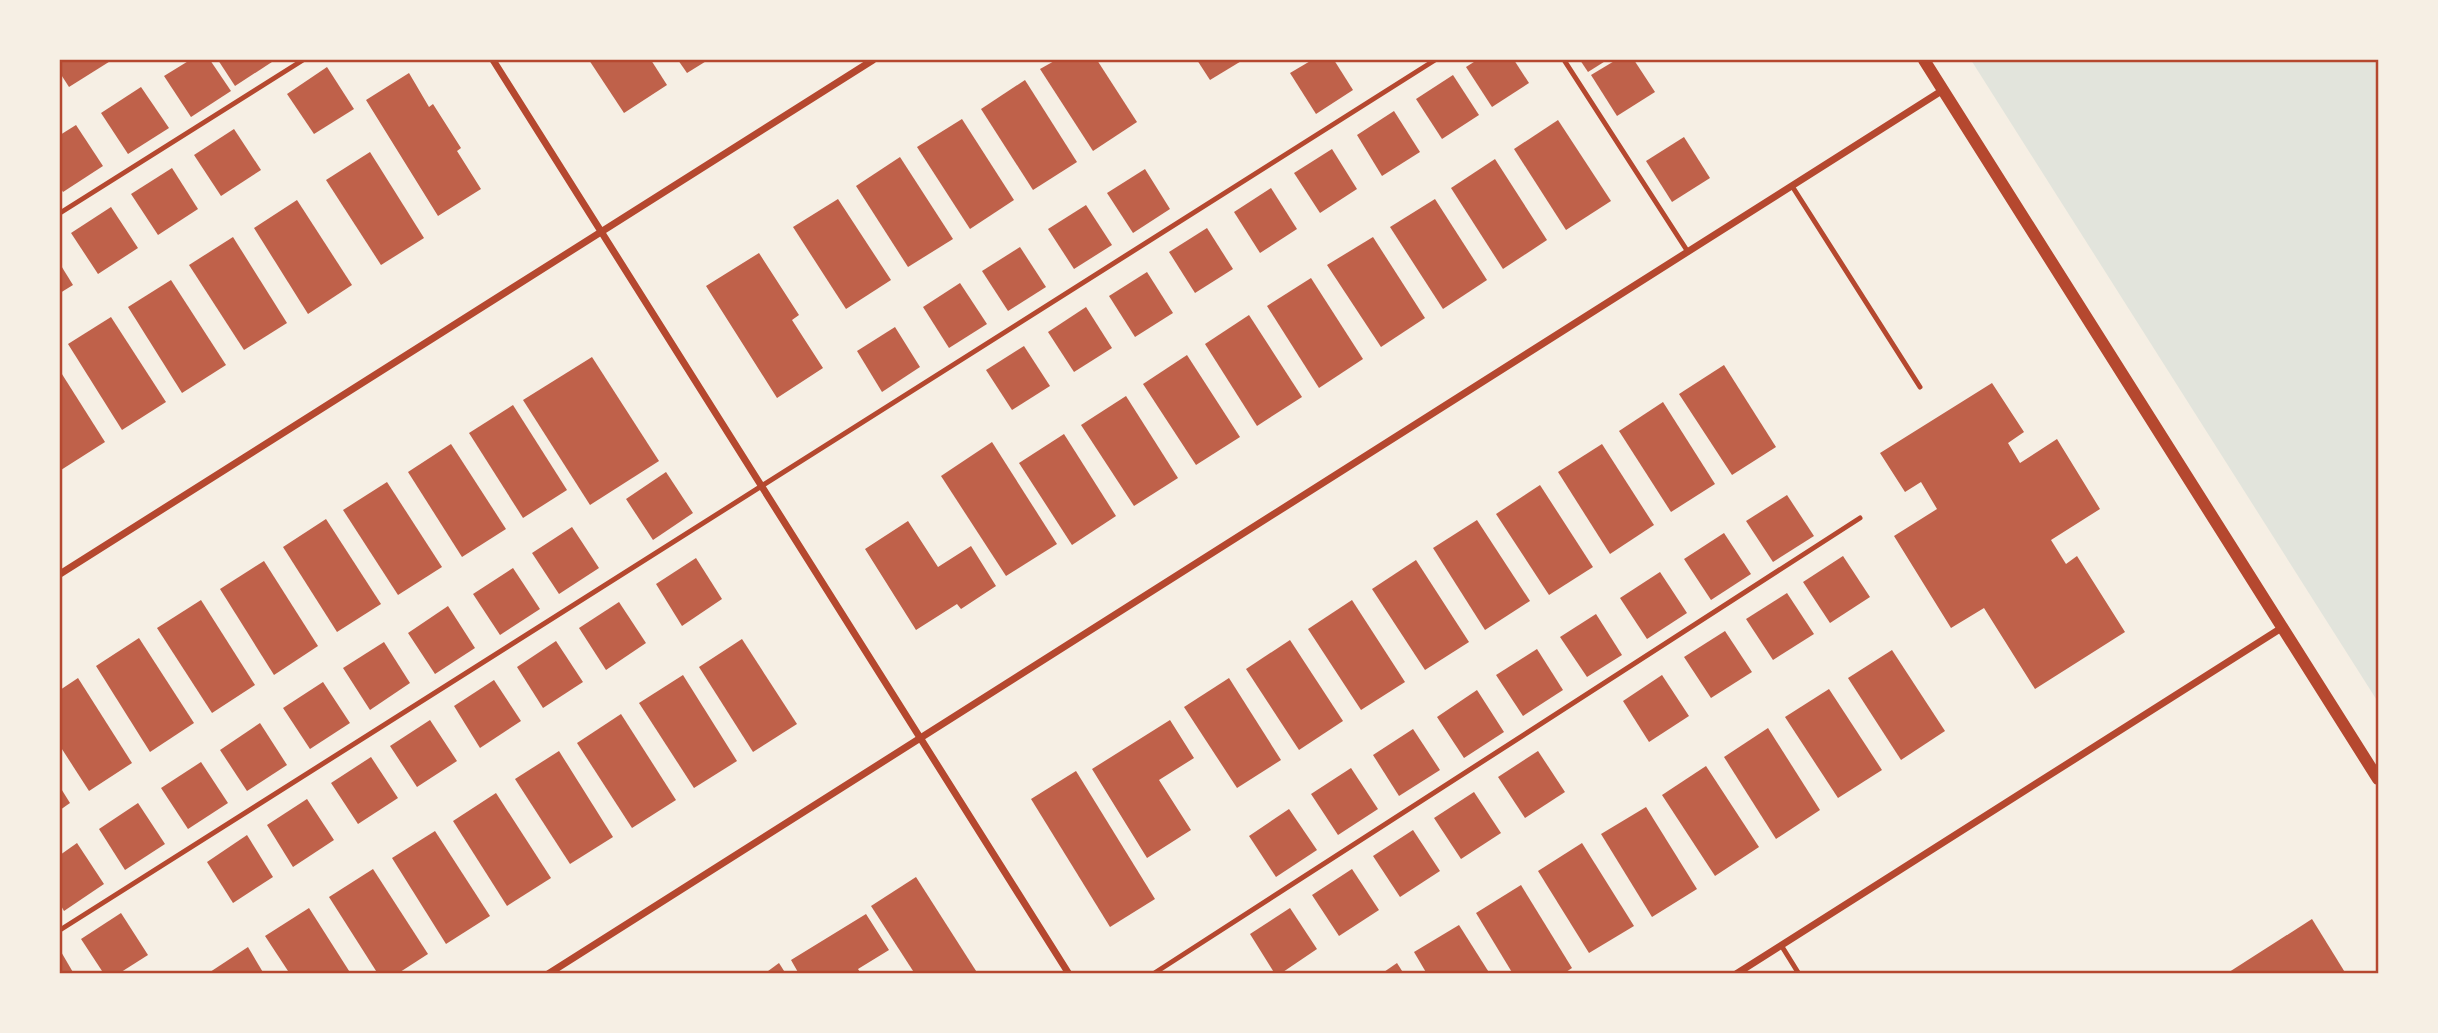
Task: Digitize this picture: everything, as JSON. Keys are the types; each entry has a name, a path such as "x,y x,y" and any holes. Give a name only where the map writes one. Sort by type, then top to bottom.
{"street":[{"path":"493,60 1069,974"},
{"path":"60,574 873,60"},
{"path":"1924,60 2378,779"},
{"path":"548,974 1943,90"},
{"path":"1736,974 2283,627"}],"lane":[{"path":"60,213 303,60"},
{"path":"60,930 1435,60"},
{"path":"1564,60 1688,252"},
{"path":"1792,186 1920,387"},
{"path":"1153,974 1860,518"},
{"path":"1781,945 1799,974"}],"shaded area":[{"path":"1971,60 2378,60 2378,702"}],"building":[{"path":"60,60 112,60 69,87 60,73"},
{"path":"190,60 210,60 231,91 191,117 164,76"},
{"path":"218,60 275,60 235,86"},
{"path":"589,60 651,60 667,85 624,113"},
{"path":"678,60 708,60 687,73"},
{"path":"1056,60 1097,60 1137,122 1093,151 1040,69"},
{"path":"1197,60 1243,60 1210,80"},
{"path":"1312,60 1334,60 1353,90 1316,114 1290,73"},
{"path":"1477,60 1514,60 1529,83 1492,107 1466,67"},
{"path":"1580,60 1607,60 1588,72"},
{"path":"1616,60 1634,60 1655,92 1617,116 1591,75"},
{"path":"327,67 354,109 314,134 287,94"},
{"path":"409,73 429,107 433,104 461,148 457,151 481,189 438,216 366,100"},
{"path":"1453,75 1479,115 1442,139 1416,99"},
{"path":"1025,80 1077,162 1033,190 981,109"},
{"path":"141,87 169,128 128,154 101,113"},
{"path":"1394,111 1420,152 1382,176 1357,135"},
{"path":"962,119 1014,200 970,229 917,147"},
{"path":"1558,120 1611,201 1566,230 1514,149"},
{"path":"76,125 103,166 63,192 60,187 60,135"},
{"path":"234,129 261,170 221,196 194,155"},
{"path":"1684,137 1710,178 1672,202 1646,161"},
{"path":"1332,149 1357,189 1320,213 1294,173"},
{"path":"370,152 424,238 381,265 326,180"},
{"path":"900,157 953,239 908,267 856,186"},
{"path":"1495,159 1547,240 1503,269 1451,188"},
{"path":"172,168 198,209 158,235 131,194"},
{"path":"1145,169 1170,209 1133,233 1107,193"},
{"path":"1271,188 1297,229 1260,253 1234,212"},
{"path":"838,199 891,280 846,309 793,227"},
{"path":"1435,199 1487,280 1443,309 1390,227"},
{"path":"297,200 352,285 308,314 254,228"},
{"path":"1086,205 1112,245 1074,269 1048,229"},
{"path":"111,207 138,248 98,274 71,233"},
{"path":"1207,228 1233,269 1195,293 1169,252"},
{"path":"233,237 287,323 244,350 189,265"},
{"path":"1373,237 1425,318 1381,347 1327,265"},
{"path":"1020,247 1046,287 1008,311 982,271"},
{"path":"759,253 799,315 792,320 823,368 777,398 706,286"},
{"path":"60,264 73,285 60,293"},
{"path":"1147,272 1173,313 1135,337 1109,296"},
{"path":"1311,278 1363,359 1319,388 1267,306"},
{"path":"171,280 226,365 182,393 128,307"},
{"path":"960,283 987,324 949,348 923,307"},
{"path":"1086,307 1112,348 1074,372 1048,332"},
{"path":"1249,315 1302,397 1257,426 1205,344"},
{"path":"111,317 166,402 122,430 68,344"},
{"path":"895,327 920,367 882,392 857,351"},
{"path":"1024,346 1050,386 1012,410 986,370"},
{"path":"1187,355 1240,437 1196,465 1143,384"},
{"path":"592,357 659,461 590,505 523,400"},
{"path":"1724,365 1776,447 1732,475 1679,394"},
{"path":"60,371 105,442 61,470 60,467"},
{"path":"1992,383 2024,432 2008,443 2020,463 2057,439 2100,509 2051,540 2066,564 2077,556 2125,632 2035,689 1984,608 1951,628 1894,536 1937,509 1921,482 1905,492 1880,453"},
{"path":"1126,396 1178,478 1134,506 1081,425"},
{"path":"1663,402 1715,484 1671,512 1619,431"},
{"path":"513,405 567,490 523,518 469,433"},
{"path":"1064,434 1116,516 1072,545 1019,463"},
{"path":"992,442 1057,544 1006,576 941,476"},
{"path":"451,444 506,529 462,557 408,472"},
{"path":"1602,444 1654,525 1610,554 1558,472"},
{"path":"666,472 693,513 653,540 626,499"},
{"path":"387,482 442,567 398,595 343,510"},
{"path":"1540,485 1593,567 1549,595 1496,514"},
{"path":"1787,495 1814,536 1773,562 1746,521"},
{"path":"326,519 381,604 337,632 283,547"},
{"path":"1477,520 1530,601 1485,630 1433,548"},
{"path":"908,521 938,567 971,546 996,586 961,609 957,604 916,630 865,549"},
{"path":"572,527 599,568 559,594 532,553"},
{"path":"1724,533 1751,574 1711,600 1684,559"},
{"path":"1843,556 1870,597 1830,623 1803,582"},
{"path":"696,558 722,599 682,626 656,584"},
{"path":"1416,560 1469,642 1425,670 1372,589"},
{"path":"264,561 318,646 274,675 220,589"},
{"path":"513,568 540,609 500,635 473,594"},
{"path":"1660,572 1687,613 1647,639 1620,598"},
{"path":"1787,593 1814,634 1773,660 1746,619"},
{"path":"201,600 255,685 212,713 157,628"},
{"path":"1352,600 1405,682 1361,710 1308,629"},
{"path":"619,602 646,643 606,670 579,628"},
{"path":"448,606 475,648 435,674 408,633"},
{"path":"1596,614 1622,655 1587,677 1560,637"},
{"path":"1725,631 1752,672 1711,698 1684,657"},
{"path":"139,638 194,723 150,752 96,666"},
{"path":"742,639 797,724 753,752 699,667"},
{"path":"1290,640 1343,721 1299,750 1246,669"},
{"path":"556,641 583,682 543,708 517,667"},
{"path":"384,642 410,683 370,710 343,668"},
{"path":"1537,649 1563,690 1523,716 1496,675"},
{"path":"1892,650 1945,731 1901,760 1848,678"},
{"path":"683,675 737,761 694,788 639,703"},
{"path":"1662,675 1689,716 1649,742 1623,701"},
{"path":"78,678 132,763 89,791 60,746 60,690"},
{"path":"1229,678 1281,760 1237,788 1184,707"},
{"path":"494,680 521,721 480,748 454,706"},
{"path":"323,682 350,723 310,749 283,708"},
{"path":"1829,689 1882,770 1838,798 1785,717"},
{"path":"1477,690 1504,732 1464,758 1437,717"},
{"path":"621,714 676,800 632,828 577,743"},
{"path":"430,720 457,761 417,787 390,746"},
{"path":"1170,720 1194,758 1159,780 1191,830 1147,858 1092,769"},
{"path":"260,723 287,765 247,791 220,750"},
{"path":"1768,728 1820,810 1776,839 1724,757"},
{"path":"1413,729 1440,770 1399,796 1373,755"},
{"path":"559,751 613,837 570,864 515,779"},
{"path":"1538,751 1565,792 1525,818 1498,777"},
{"path":"371,757 398,798 358,824 331,783"},
{"path":"201,762 228,803 188,829 161,788"},
{"path":"1706,766 1759,847 1715,876 1662,795"},
{"path":"1351,768 1378,809 1338,835 1311,794"},
{"path":"1076,771 1155,899 1110,927 1031,799"},
{"path":"60,787 70,803 60,810"},
{"path":"1474,792 1501,833 1461,859 1434,818"},
{"path":"496,793 551,878 507,906 453,821"},
{"path":"307,799 334,840 293,867 267,825"},
{"path":"138,803 165,844 125,870 99,829"},
{"path":"1646,807 1697,889 1652,917 1601,834"},
{"path":"1289,809 1317,850 1276,877 1249,836"},
{"path":"1413,830 1440,871 1400,897 1373,856"},
{"path":"435,831 490,916 446,944 392,858"},
{"path":"247,835 273,877 233,903 207,862"},
{"path":"77,843 104,884 64,911 60,904 60,855"},
{"path":"1582,843 1634,926 1589,953 1538,871"},
{"path":"373,869 428,954 397,974 378,974 329,897"},
{"path":"1352,869 1379,910 1339,936 1312,895"},
{"path":"916,877 978,974 915,974 871,906"},
{"path":"1521,885 1572,968 1563,974 1513,974 1476,913"},
{"path":"309,908 351,974 290,974 265,936"},
{"path":"1290,908 1317,949 1280,974 1275,974 1250,934"},
{"path":"121,913 148,955 118,974 104,974 81,939"},
{"path":"866,914 889,950 858,969 861,974 799,974 791,960"},
{"path":"2312,919 2346,974 2226,974"},
{"path":"1459,925 1490,974 1427,974 1414,952"},
{"path":"248,947 264,974 207,974"},
{"path":"60,950 74,974 60,974"},
{"path":"779,963 786,974 764,974"},
{"path":"1397,963 1404,974 1381,974"}]}
